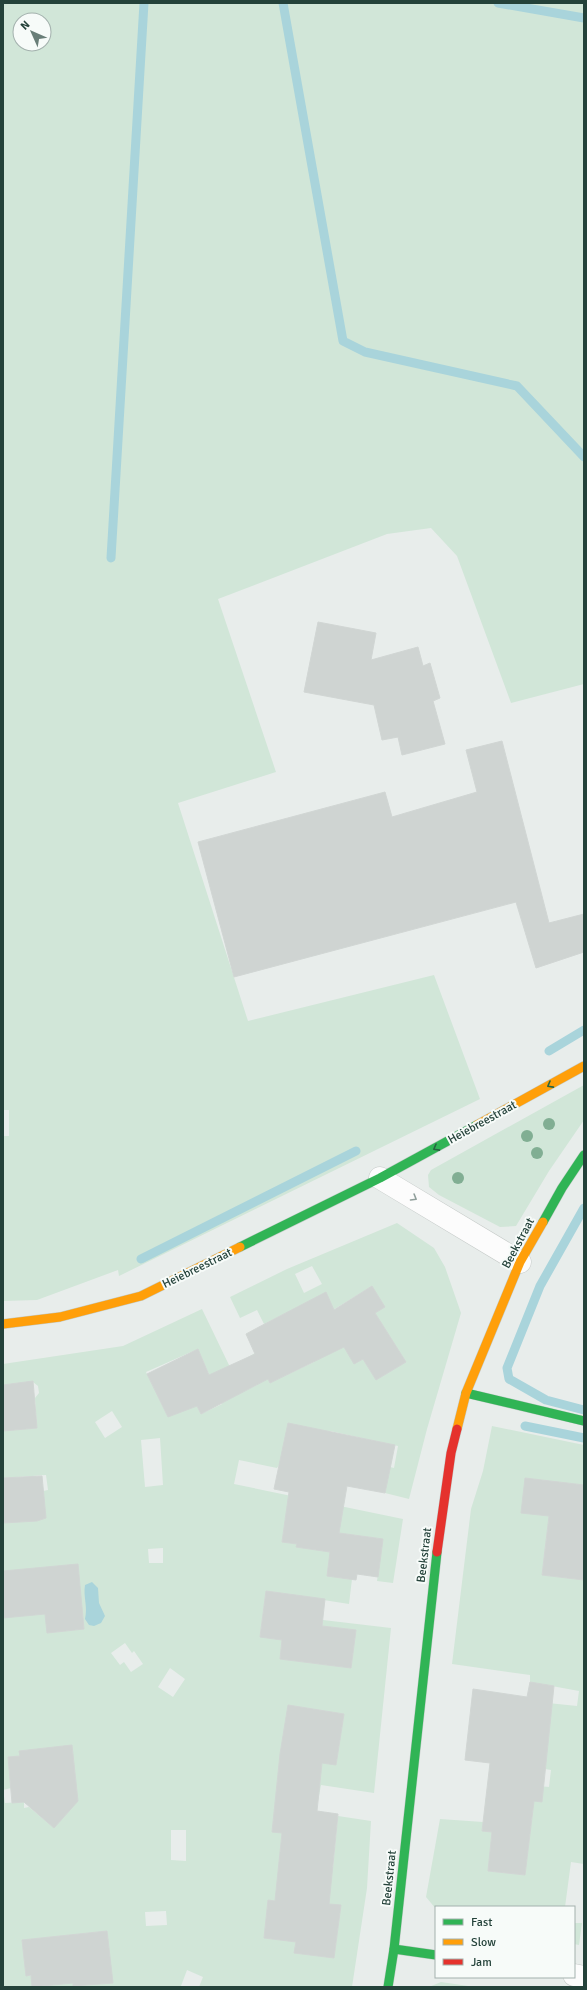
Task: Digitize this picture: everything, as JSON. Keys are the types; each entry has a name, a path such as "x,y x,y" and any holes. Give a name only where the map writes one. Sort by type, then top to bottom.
{"street":[{"name":"Heiebreestraat","path":"3,1324 60,1317 141,1296 380,1178 584,1066"},
{"name":"Beekstraat","path":"388,1987 394,1948 424,1661 441,1518 451,1453 466,1393 520,1262 562,1188 584,1155"},
{"path":"380,1178 520,1262"},
{"path":"466,1393 584,1421"},
{"path":"394,1948 435,1955"}],"green space":[{"path":"3,3 584,3 584,684 511,703 457,556 431,528 387,534 218,599 276,772 178,803 248,1021 434,975 480,1099 119,1276 118,1270 37,1300 3,1301 3,1136 9,1136 9,1110 3,1110"},
{"path":"584,1085 584,1120 549,1171 516,1226 500,1227 439,1195 429,1187 428,1175 431,1170"},
{"path":"397,1223 434,1248 445,1267 461,1313 427,1429 409,1499 385,1493 390,1467 394,1468 398,1446 330,1431 321,1473 279,1465 277,1468 239,1460 234,1484 403,1519 393,1583 377,1581 383,1539 339,1533 286,1518 282,1542 297,1544 297,1547 330,1552 327,1576 352,1579 349,1604 266,1591 260,1636 282,1640 280,1659 351,1668 356,1630 322,1626 323,1620 391,1628 374,1793 321,1785 318,1801 282,1833 279,1862 333,1867 338,1816 371,1821 367,1888 352,1987 199,1987 203,1977 187,1970 181,1986 182,1987 3,1987 3,1790 3,1523 37,1521 45,1518 43,1491 48,1490 46,1475 3,1478 3,1431 37,1428 35,1398 39,1393 38,1386 33,1382 3,1385 3,1364 123,1346 202,1309 242,1392 257,1385 245,1359 255,1353 270,1383 314,1362 303,1339 286,1313 264,1324 257,1310 240,1318 230,1297 287,1269","holes":["312,1266 322,1284 304,1293 295,1274","372,1286 385,1307 375,1313 406,1362 376,1380 363,1359 354,1363 346,1350 354,1344 333,1310","198,1349 222,1404 201,1414 197,1406 167,1415 146,1372","112,1411 122,1427 105,1438 95,1422","160,1438 163,1485 145,1487 141,1440","163,1548 163,1563 149,1563 148,1549","82,1610 84,1629 47,1633","125,1643 132,1653 134,1651 143,1664 131,1672 124,1662 120,1665 111,1653","170,1668 185,1679 173,1697 158,1687","288,1705 344,1714 336,1765","72,1746 77,1796 68,1812 54,1828 29,1807 24,1808 24,1802 5,1803 3,1790 11,1788 8,1757 20,1756 20,1751","171,1830 186,1830 186,1861 171,1860","268,1900 299,1904 341,1906 334,1958 295,1953 296,1942 264,1938","166,1911 167,1925 146,1926 145,1912","107,1931 112,1983 73,1986 73,1983 26,1975 22,1940"]},
{"path":"492,1426 584,1445 584,1485 525,1478 549,1516 542,1575 584,1580 584,1864 571,1862 565,1906 435,1906 435,1908 426,1897 440,1819 483,1822 482,1831 492,1832 488,1871 525,1875 533,1810 485,1804 489,1781 549,1787 551,1770 545,1769 548,1703 577,1706 579,1691 530,1682 530,1675 452,1664 471,1509 483,1471"},
{"path":"575,1923 582,1923 579,1945 575,1944"},
{"path":"441,1982 475,1987 429,1987"}],"water":[{"path":"92,1582 98,1588 99,1603 105,1616 101,1623 94,1626 89,1625 85,1619 85,1585"}],"building":[{"path":"318,622 376,633 371,660 418,647 423,666 430,663 440,698 433,701 445,744 402,755 398,737 382,740 374,705 304,692"},
{"path":"502,741 549,923 584,914 584,952 536,968 516,902 234,977 198,842 385,792 392,817 477,792 466,750"},
{"path":"372,1286 385,1307 375,1313 406,1362 376,1380 363,1359 354,1364 344,1347 270,1383 268,1379 201,1414 197,1406 168,1417 147,1374 198,1349 209,1375 255,1354 246,1334 326,1292 334,1310"},
{"path":"33,1381 37,1428 3,1431 3,1385"},
{"path":"288,1423 395,1445 385,1493 347,1486 339,1533 383,1539 378,1577 357,1574 356,1580 327,1576 330,1552 296,1547 297,1544 282,1542 289,1492 274,1489"},
{"path":"42,1476 46,1518 37,1521 3,1523 3,1478"},
{"path":"525,1478 584,1485 584,1580 542,1575 549,1516 521,1513"},
{"path":"78,1564 84,1629 47,1633 45,1614 3,1618 3,1571"},
{"path":"266,1591 325,1599 322,1626 356,1630 351,1668 280,1659 282,1640 260,1637"},
{"path":"530,1682 554,1686 542,1802 534,1801 525,1875 488,1871 492,1832 482,1831 490,1763 465,1760 473,1689 527,1697"},
{"path":"288,1705 344,1714 336,1765 322,1763 317,1811 338,1814 329,1904 341,1905 334,1958 294,1953 296,1942 264,1938 268,1900 275,1901 282,1833 272,1832 280,1754"},
{"path":"72,1745 78,1801 54,1828 24,1802 12,1803 8,1757 20,1756 19,1751"},
{"path":"107,1931 113,1983 73,1986 73,1983 32,1987 31,1975 26,1976 22,1940"}],"waterway":[{"path":"111,558 144,3"},
{"path":"283,3 343,341 365,352 517,386 584,457"},
{"path":"498,3 584,18"},
{"path":"549,1051 584,1030"},
{"path":"141,1259 356,1151"},
{"path":"584,1208 540,1286 507,1368 509,1379 546,1400 584,1410"},
{"path":"525,1426 584,1438"}],"traffic: fast":[{"path":"240,1247 380,1178 477,1125"},
{"path":"543,1222 562,1188 584,1155"},
{"path":"466,1393 584,1421"},
{"path":"388,1987 394,1949 437,1552"},
{"path":"394,1949 435,1955"}],"traffic: slow":[{"path":"477,1125 584,1066"},
{"path":"457,1429 466,1393 520,1262 543,1222"},
{"path":"3,1324 60,1317 141,1296 240,1247"}],"traffic: jam":[{"path":"437,1552 451,1453 457,1429"}]}
